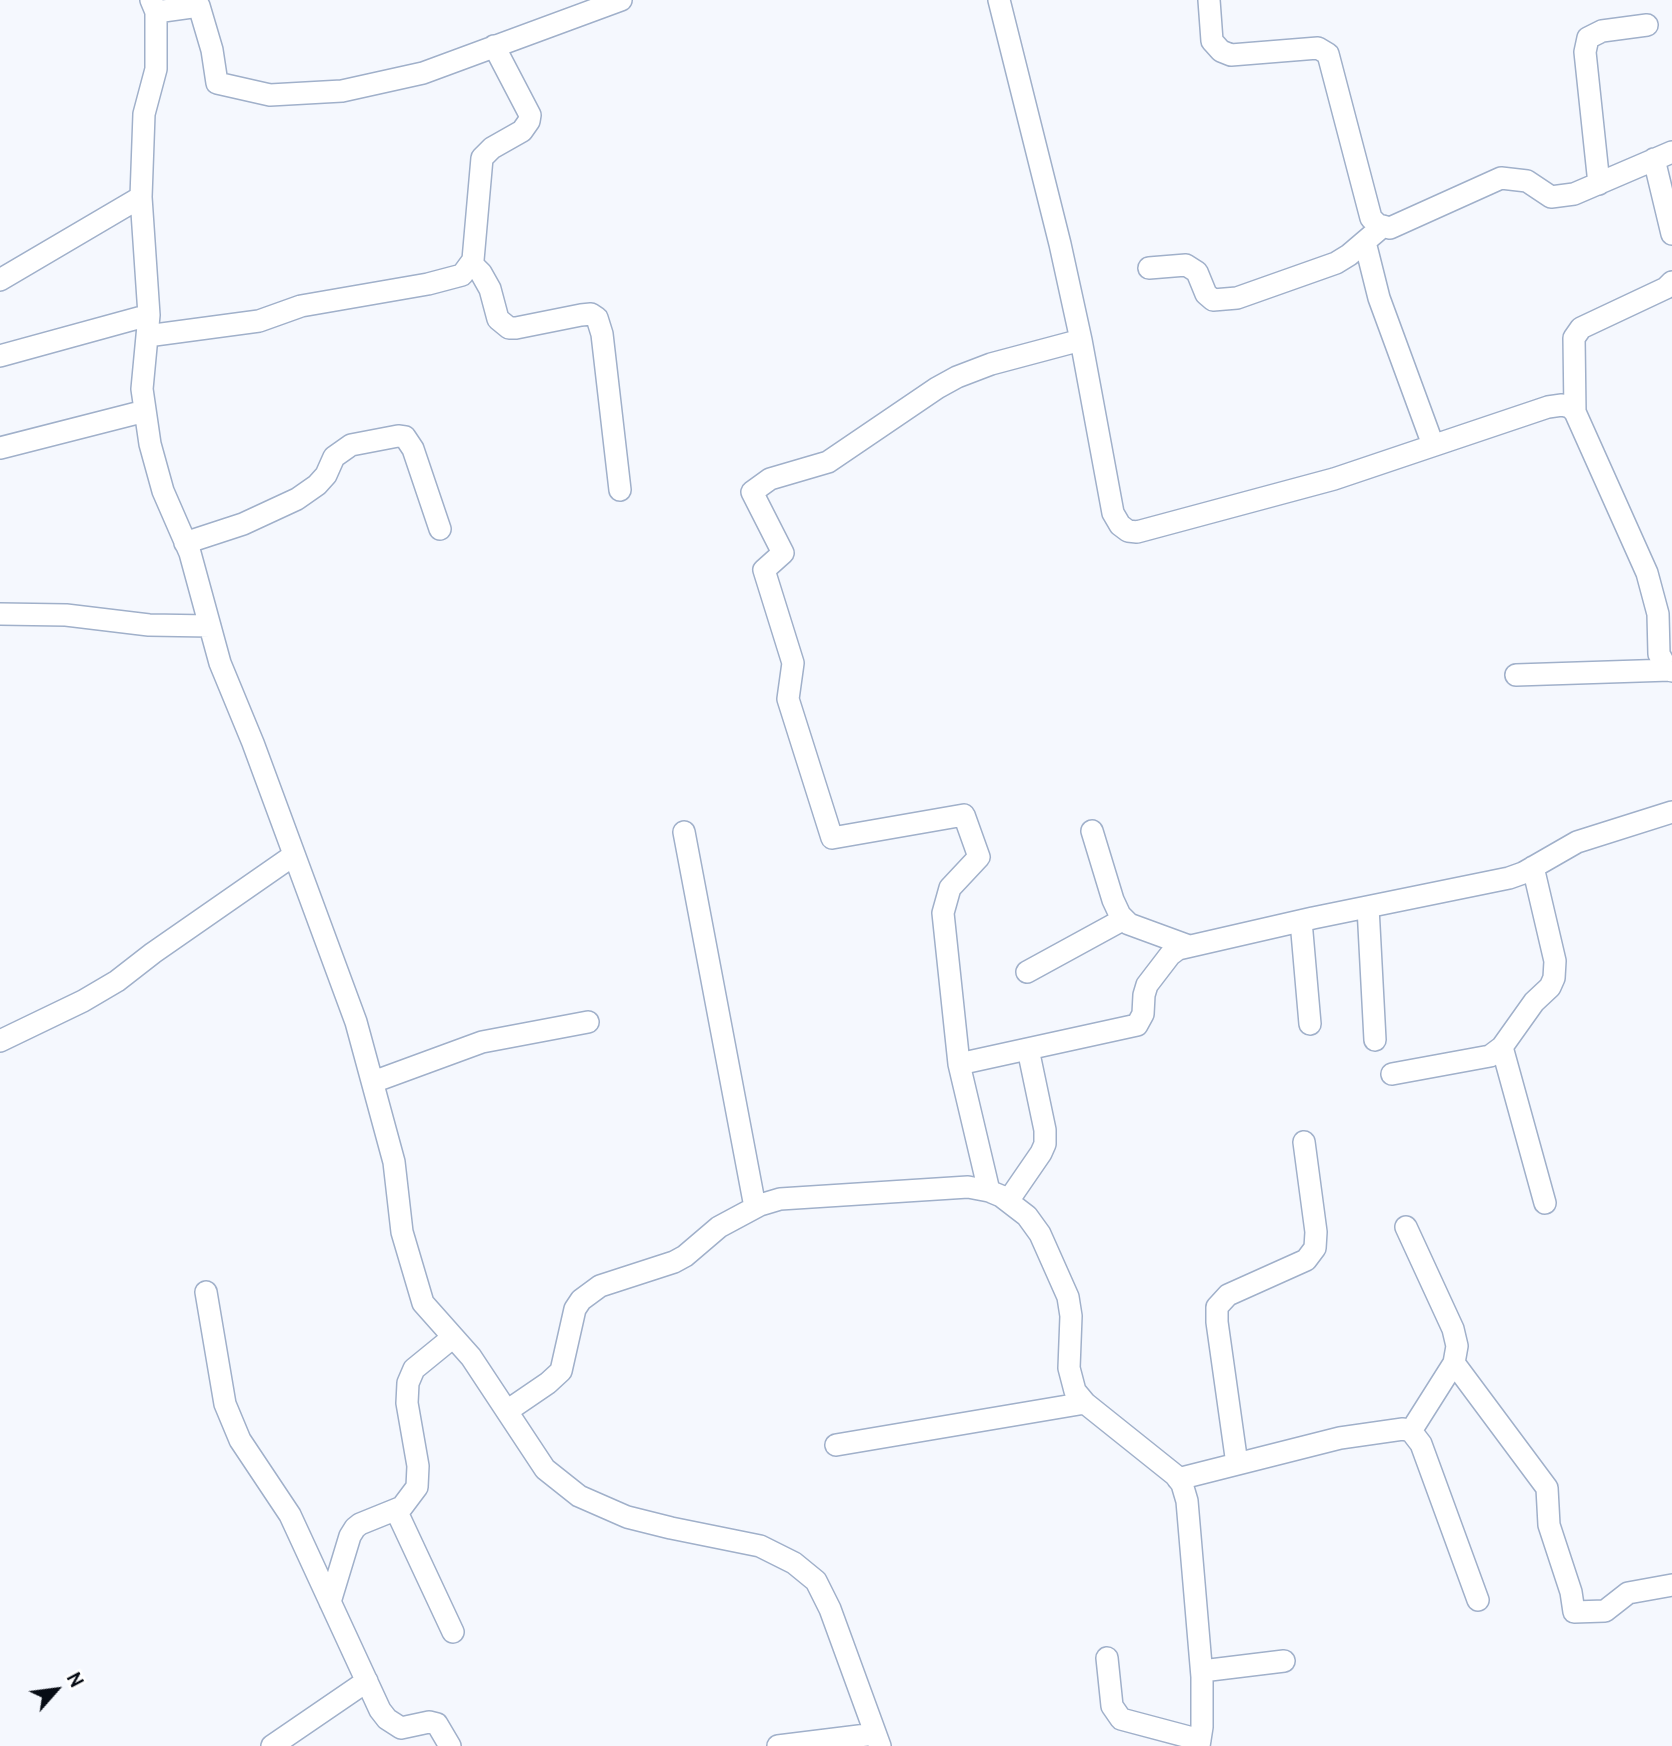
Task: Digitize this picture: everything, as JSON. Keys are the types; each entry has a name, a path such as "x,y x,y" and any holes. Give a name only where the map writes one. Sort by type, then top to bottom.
{"street":[{"path":"621,0 423,73 342,91 270,95 217,83 212,50 199,6 153,6 156,69 144,114 141,197 148,325 142,388 150,444 163,491 185,542 220,663 253,743 356,1022 394,1162 402,1232 423,1303 471,1357 545,1469 579,1496 627,1517 760,1546 794,1563 816,1581 830,1609 878,1740 778,1746"},
{"path":"999,0 1081,340 1113,513 1120,525 1128,531 1137,532 1334,479 1548,407 1562,405 1576,412"},
{"path":"1209,0 1212,41 1221,51 1231,55 1318,48 1328,54 1371,218 1383,226 1390,228 1501,178 1527,181 1551,198 1574,194 1663,155 1672,234"},
{"path":"1598,184 1585,51 1588,38 1602,31 1647,25"},
{"path":"0,356 148,325 259,321 301,306 448,280 462,275 471,263 482,158 492,148 522,131 530,116 494,46"},
{"path":"0,279 141,197"},
{"path":"1149,268 1186,265 1193,268 1206,294 1213,300 1221,301 1237,298 1336,263 1383,226"},
{"path":"1365,242 1379,298 1433,445"},
{"path":"471,263 481,273 490,289 498,319 509,328 581,315 591,314 597,318 602,334 620,489"},
{"path":"1671,670 1659,654 1658,614 1647,573 1576,412 1574,338 1581,328 1666,288 1672,282"},
{"path":"989,1191 959,1064 943,913 950,888 979,857 964,815 832,838 788,699 793,663 764,570 783,553 752,492 770,479 828,462 937,387 957,377 991,364 1081,340"},
{"path":"0,448 145,411"},
{"path":"185,542 243,524 297,499 317,485 326,475 334,457 351,445 398,436 405,437 413,449 439,529"},
{"path":"0,614 66,615 149,625 210,626"},
{"path":"1516,675 1671,670"},
{"path":"959,1064 1137,1025 1143,1014 1147,985 1170,955 1189,946 1509,878 1594,834 1672,811"},
{"path":"1092,831 1113,900 1124,919 1149,933 1189,946"},
{"path":"684,832 755,1207"},
{"path":"0,1041 117,981 294,855"},
{"path":"1392,1074 1490,1056 1502,1047 1534,1002 1550,987 1554,978 1555,961 1533,867"},
{"path":"1368,907 1375,1040"},
{"path":"1027,972 1124,919"},
{"path":"1301,921 1310,1024"},
{"path":"373,1082 482,1042 588,1022"},
{"path":"1502,1047 1545,1203"},
{"path":"1008,1201 1045,1144 1045,1130 1028,1049"},
{"path":"1237,1464 1217,1307 1228,1295 1306,1260 1315,1248 1316,1232 1304,1142"},
{"path":"508,1411 561,1371 575,1308 581,1300 600,1286 674,1262 719,1227 755,1207 780,1199 968,1187 989,1191 1027,1216 1040,1234 1069,1297 1071,1380 1075,1391 1178,1479 1187,1501 1202,1671 1199,1743 1121,1719 1112,1706 1107,1658"},
{"path":"1406,1227 1453,1329 1457,1346 1454,1363 1411,1431"},
{"path":"206,1293 225,1404 240,1440 290,1515 380,1710 393,1724 401,1728 429,1722 437,1724 450,1746"},
{"path":"330,1602 350,1535 360,1524 396,1510 409,1500 417,1487 419,1477 407,1403 408,1383 414,1369 452,1338"},
{"path":"1454,1363 1547,1488 1549,1525 1571,1592 1574,1612 1605,1611 1628,1593 1672,1585"},
{"path":"836,1445 1086,1402"},
{"path":"1178,1479 1340,1438 1403,1429 1411,1431 1421,1444 1478,1600"},
{"path":"396,1510 453,1632"},
{"path":"1202,1671 1284,1661"},
{"path":"271,1746 367,1681"}]}
